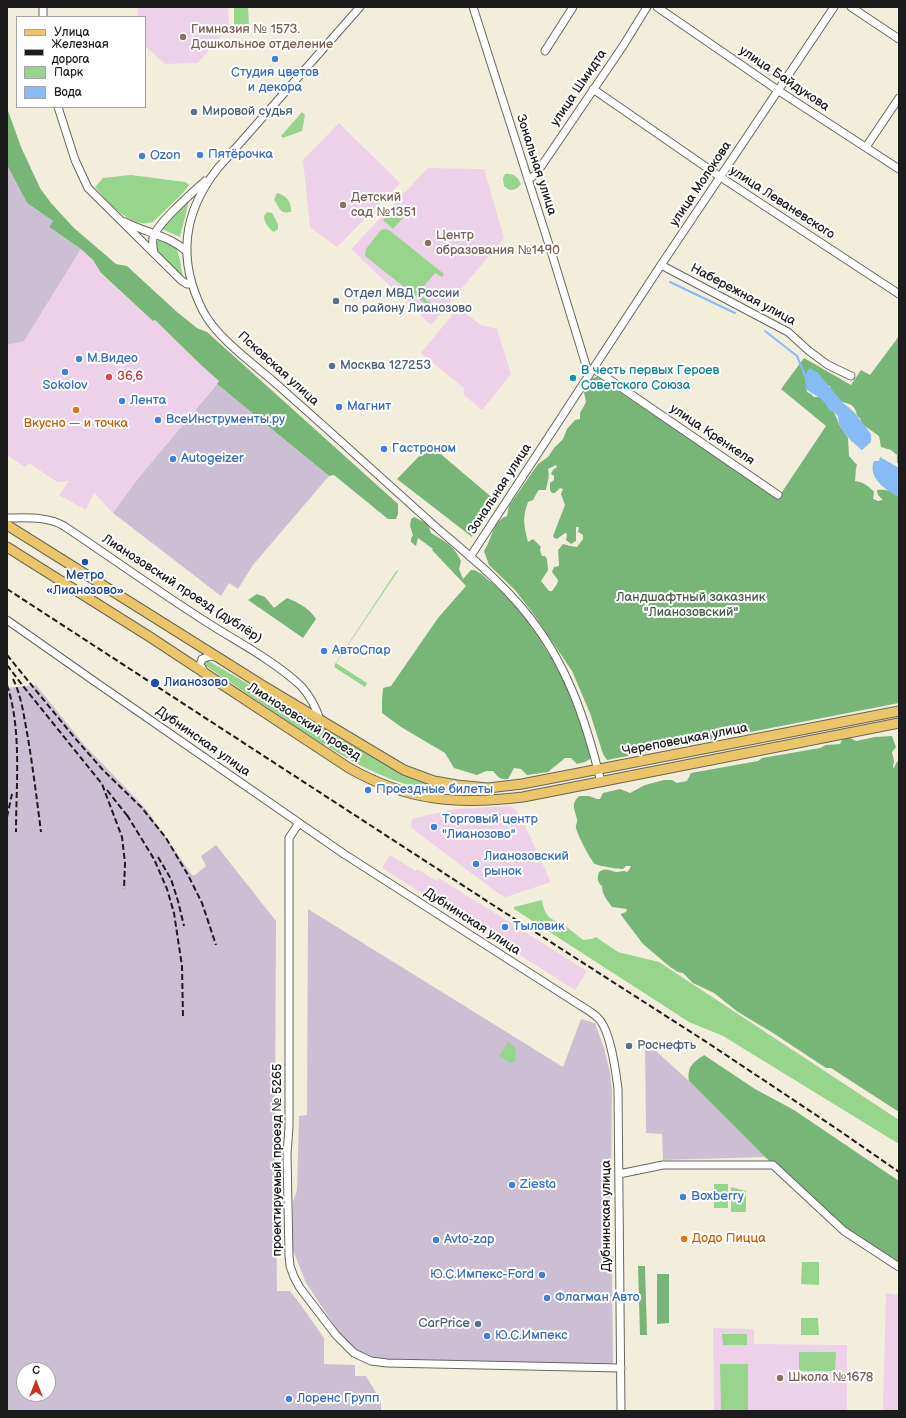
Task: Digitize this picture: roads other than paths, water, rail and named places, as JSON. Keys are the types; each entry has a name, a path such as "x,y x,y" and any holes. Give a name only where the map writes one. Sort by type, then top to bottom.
{"main road":[{"name":"Лианозовский проезд","path":"7,525 320,720 404,770 434,781 474,787"},
{"name":"Лианозовский проезд","path":"7,547 204,671 359,774 384,785 419,796 446,800 480,801"},
{"name":"Череповецкая улица","path":"474,787 488,788 522,784 899,711"},
{"name":"Череповецкая улица","path":"480,801 523,797 899,723"}],"street":[{"name":"Псковская улица","path":"360,7 210,178 196,206 186,251 186,261 192,284 204,312 218,331 236,349 495,578 522,607 534,622 556,656 580,708 601,782"},
{"name":"Зональная улица","path":"470,557 589,375 473,7"},
{"path":"545,51 573,7"},
{"name":"улица Шмидта","path":"528,180 536,174 623,46 647,7"},
{"name":"улица Байдукова","path":"657,7 779,91 899,169"},
{"name":"улица Молокова","path":"589,375 720,176 779,91 834,7"},
{"path":"851,7 899,39"},
{"name":"улица Леваневского","path":"593,89 720,176 899,294"},
{"path":"866,147 899,98"},
{"path":"58,108 75,160 88,188 182,281 187,284 192,284"},
{"path":"154,253 152,245 155,233 162,222 210,178"},
{"path":"118,218 178,244 186,251"},
{"path":"136,227 148,227 162,222"},
{"name":"Набережная улица","path":"661,265 788,332 809,351 828,365 851,376"},
{"name":"улица Кренкеля","path":"594,369 778,495"},
{"name":"Лианозовский проезд (дублёр)","path":"7,518 49,520 74,533 208,623 270,662 300,686 307,694 314,704 320,720"},
{"name":"Дубнинская улица","path":"7,620 94,682 184,742 344,854 598,1018 604,1028 611,1050 617,1080 621,1411"},
{"path":"204,671 200,665 202,659 210,656 218,657"},
{"name":"проектируемый проезд № 5265","path":"299,823 289,838 289,1127 287,1154 290,1266 300,1288 336,1335 354,1353 371,1361 387,1363 621,1368"},
{"path":"619,1174 663,1165 773,1165 844,1231 899,1267"}],"water":[{"path":"810,368 818,373 842,402 854,412 871,434 871,442 862,450 843,431 840,426 838,416 834,412 830,411 823,400 807,390 805,376"},
{"path":"880,457 899,468 899,497 889,491 875,478 873,473 874,461 879,461"}],"waterway":[{"path":"670,282 735,313"},
{"path":"765,331 797,356 806,378"}],"railway":[{"path":"7,589 708,1043 899,1172"},
{"path":"7,655 74,737 103,770 142,808 166,838 188,875 202,903 216,945"},
{"path":"7,665 102,784 122,837 125,863 124,889"},
{"path":"13,679 19,693 24,715 32,761 41,832"},
{"path":"7,685 15,720 17,758 16,832"},
{"path":"107,790 129,818"},
{"path":"7,817 12,794"},
{"path":"127,815 154,859 167,889 174,913 182,966 183,1018"},
{"path":"158,857 171,879 184,926"}],"place":[{"name":"Гимназия № 1573. Дошкольное отделение","path":"183,37"},
{"name":"Студия цветов и декора","path":"275,59"},
{"name":"Мировой судья","path":"194,112"},
{"name":"Пятёрочка","path":"200,155"},
{"name":"Ozon","path":"142,156"},
{"name":"Детский сад №1351","path":"343,205"},
{"name":"Центр образования №1490","path":"428,243"},
{"name":"Отдел МВД России по району Лианозово","path":"336,301"},
{"name":"М.Видео","path":"79,359"},
{"name":"Москва 127253","path":"332,366"},
{"name":"Sokolov","path":"65,372"},
{"name":"36,6","path":"109,377"},
{"name":"В честь первых Героев Советского Союза","path":"573,378"},
{"name":"Лента","path":"122,401"},
{"name":"Магнит","path":"339,407"},
{"name":"Вкусно — и точка","path":"76,410"},
{"name":"ВсеИнструменты.ру","path":"158,420"},
{"name":"Гастроном","path":"384,449"},
{"name":"Autogeizer","path":"173,459"},
{"name":"Метро «Лианозово»","path":"85,562"},
{"name":"АвтоСпар","path":"324,651"},
{"name":"Лианозово","path":"155,683"},
{"name":"Проездные билеты","path":"368,790"},
{"name":"Торговый центр \"Лианозово\"","path":"434,827"},
{"name":"Лианозовский рынок","path":"476,864"},
{"name":"Тыловик","path":"505,927"},
{"name":"Роснефть","path":"629,1046"},
{"name":"Ziesta","path":"512,1185"},
{"name":"Boxberry","path":"683,1197"},
{"name":"Додо Пицца","path":"684,1239"},
{"name":"Avto-zap","path":"436,1240"},
{"name":"Ю.С.Импекс-Ford","path":"542,1275"},
{"name":"Флагман Авто","path":"547,1298"},
{"name":"CarPrice","path":"478,1324"},
{"name":"Ю.С.Импекс","path":"487,1336"},
{"name":"Школа №1678","path":"780,1378"},
{"name":"Лоренс Групп","path":"289,1399"}],"park label":[{"name":"Ландшафтный заказник \"Лианозовский\"","path":"691,606"}]}
